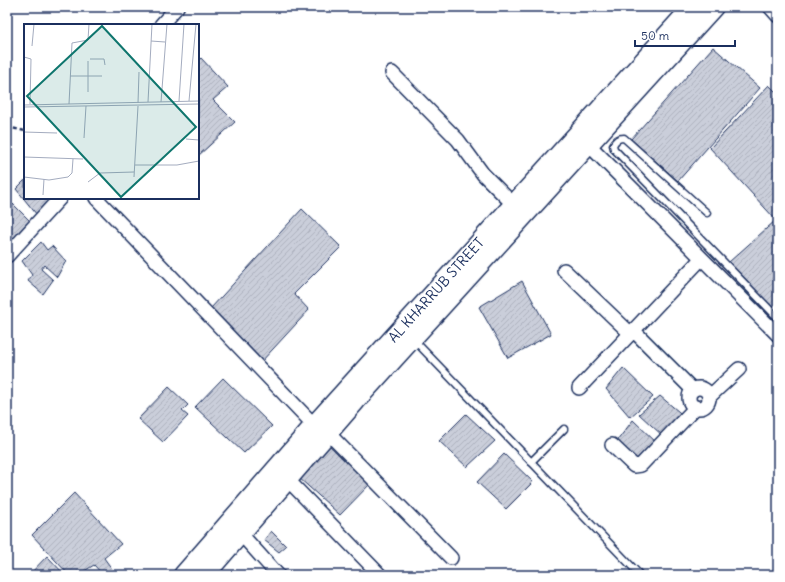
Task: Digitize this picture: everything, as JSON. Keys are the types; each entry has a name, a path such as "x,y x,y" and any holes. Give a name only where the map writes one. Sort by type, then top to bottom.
{"main road":[{"name":"AL KHARRUB STREET","path":"205,575 287,479 321,429 513,204 692,7"},
{"name":"AL KHARRUB STREET","path":"183,575 321,429 413,339 590,144 609,135 714,7"}],"street":[{"path":"162,24 176,7"},
{"path":"770,7 778,16"},
{"path":"392,73 458,140 483,174 513,204"},
{"path":"590,144 701,259 778,335"},
{"path":"7,256 59,199"},
{"path":"97,199 321,429 451,558"},
{"path":"579,388 701,259"},
{"path":"564,270 693,390"},
{"path":"612,445 634,466 641,466 696,407 705,405 709,397 739,369"},
{"path":"696,407 692,406 689,398 693,390 701,388 708,393 709,397"},
{"path":"287,479 380,575"},
{"path":"240,533 278,575"}],"lane":[{"path":"609,135 624,138 707,213"},
{"path":"609,135 614,149 778,318"},
{"path":"413,339 640,575"},
{"path":"531,462 564,429"}],"path":[{"path":"7,127 24,131"}],"building":[{"path":"713,47 760,88 678,181 631,139"},
{"path":"201,58 228,87 213,100 235,122 199,155 199,60"},
{"path":"769,85 778,94 778,313 729,262 776,220 710,148"},
{"path":"24,181 24,199 16,189"},
{"path":"24,199 49,199 51,201 37,215"},
{"path":"7,204 12,208 13,204 31,222 27,223 31,227 10,249 7,246"},
{"path":"302,209 341,247 294,294 309,310 261,362 211,308"},
{"path":"41,242 47,250 52,246 66,261 57,277 44,265 41,269 53,280 43,294 28,281 32,275 22,261"},
{"path":"522,281 551,334 508,358 479,307"},
{"path":"623,368 653,397 630,417 606,389"},
{"path":"223,378 272,426 244,453 195,407"},
{"path":"169,387 188,405 182,411 188,416 163,442 138,419"},
{"path":"660,396 685,417 664,437 639,414"},
{"path":"466,414 495,441 467,467 439,441"},
{"path":"633,420 659,445 637,463 617,441"},
{"path":"331,442 372,482 340,515 298,477"},
{"path":"504,454 533,482 506,509 477,482"},
{"path":"74,493 121,544 104,558 112,569 107,575 103,575 94,565 78,575 69,575 32,535"},
{"path":"271,531 286,546 279,552 264,540"},
{"path":"47,556 65,575 29,575"},
{"path":"691,569 696,575 685,575"}]}
